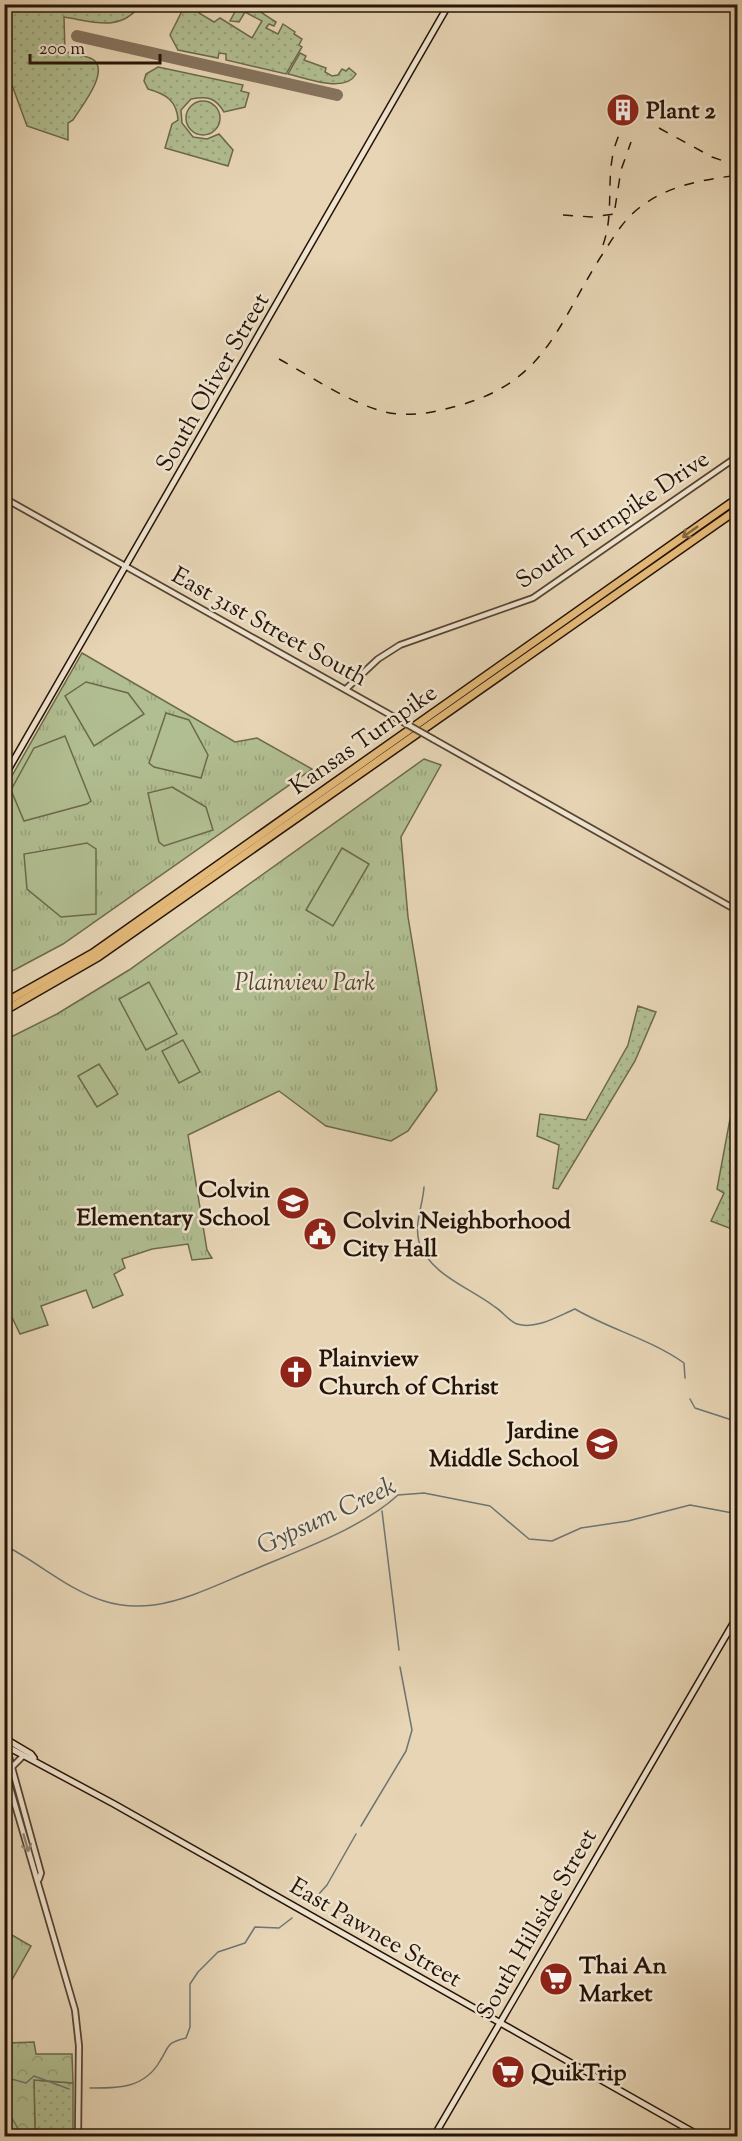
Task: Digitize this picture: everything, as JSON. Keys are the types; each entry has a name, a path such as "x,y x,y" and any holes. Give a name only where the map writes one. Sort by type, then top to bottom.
{"highway":[{"name":"Kansas Turnpike","path":"4,1003 93,953 738,498"},
{"name":"Kansas Turnpike","path":"4,1011 90,963 738,509"}],"main road":[{"name":"South Oliver Street","path":"4,777 127,567 448,4"},
{"name":"South Hillside Street","path":"434,2136 738,1615"},
{"name":"East Pawnee Street","path":"4,1739 32,1754 34,1758"},
{"name":"East Pawnee Street","path":"5,1746 23,1756 34,1758 700,2136"}],"street":[{"name":"South Turnpike Drive","path":"346,689 378,659 400,645 533,598 738,456"},
{"name":"East 31st Street South","path":"4,498 738,911"},
{"path":"4,1739 37,1854 41,1873 39,1880"},
{"path":"12,1767 23,1756"},
{"path":"4,1767 34,1872 39,1880 75,2010 79,2046 78,2136"}],"green space":[{"path":"5,4 140,5 132,14 115,22 105,23 64,17 65,52 94,60 98,66 92,90 73,120 68,123 68,140 27,126 5,66"},
{"path":"185,5 203,5 199,13 214,22 220,18 252,38 262,21 245,12 239,22 230,21 237,8 232,5 252,7 261,12 276,22 274,26 269,24 266,28 278,34 283,24 295,32 294,34 302,39 299,45 302,47 286,74 226,60 226,54 219,53 218,58 178,50 170,35"},
{"path":"300,53 306,56 304,60 326,68 325,72 332,76 338,75 342,69 346,71 349,68 356,74 351,80 334,84 288,74"},
{"path":"158,67 243,85 241,91 249,93 245,107 224,112 214,101 202,98 191,99 181,110 182,123 193,137 207,139 219,134 233,150 228,166 165,148 172,124 178,120 173,103 160,93 148,89 144,81 146,74"},
{"path":"203,101 215,106 220,118 215,130 203,135 191,130 186,118 191,106"},
{"path":"82,653 235,742 257,738 312,769 63,944 5,975 5,788"},
{"path":"86,682 128,693 144,714 94,746 65,696"},
{"path":"166,713 189,720 208,755 201,778 154,767 149,763"},
{"path":"65,736 91,801 24,821 11,790 34,748"},
{"name":"Plainview Park","path":"424,759 441,765 401,837 408,917 437,1090 408,1131 391,1141 326,1126 279,1091 188,1135 207,1250 212,1258 192,1260 188,1244 152,1249 122,1259 125,1268 114,1274 123,1295 93,1308 86,1290 41,1306 48,1325 20,1334 7,1307 5,1308 5,1040 57,1014 129,970"},
{"path":"172,787 206,807 213,830 164,846 159,842 148,793"},
{"path":"87,843 96,849 96,914 61,917 27,889 24,854"},
{"path":"342,848 369,864 333,926 306,910"},
{"path":"149,982 177,1034 146,1050 119,999"},
{"path":"638,1006 656,1012 635,1061 558,1189 553,1188 559,1145 537,1136 540,1114 586,1120 628,1045"},
{"path":"183,1040 200,1072 179,1083 162,1051"},
{"path":"99,1064 118,1094 97,1107 78,1076"},
{"path":"737,1106 737,1231 711,1221 724,1193 717,1189 730,1119"},
{"path":"5,1931 31,1946 5,1992"},
{"path":"34,2042 36,2054 72,2054 73,2083 34,2080 35,2130 33,2136 5,2136 5,2045"},
{"path":"34,2080 73,2083 73,2136 33,2136 35,2130"}],"waterway":[{"path":"424,1187 418,1221 419,1242 424,1253 441,1272 517,1324 539,1324 575,1309 644,1341 684,1363 685,1378"},
{"path":"690,1399 695,1408 738,1422"},
{"name":"Gypsum Creek","path":"4,1545 91,1596 116,1604 142,1606 167,1603 192,1595 309,1546 366,1518 398,1495 424,1493 490,1506 529,1539 552,1541 581,1528 628,1521 690,1505 738,1514"},
{"path":"735,1514 738,1494"},
{"path":"382,1511 399,1650"},
{"path":"361,1826 406,1751 412,1730 400,1667"},
{"path":"310,1904 327,1885 356,1834"},
{"path":"90,2088 120,2087 146,2077 154,2070 169,2045 186,2038 190,2027 190,1984 198,1972 218,1952 245,1943 255,1927 279,1928 292,1918"},
{"path":"4,2077 26,2083 34,2076 69,2089"},
{"path":"4,2104 17,2127 16,2136"}],"taxiway":[{"path":"77,36 337,95"}],"railway":[{"path":"659,128 712,157 738,166"},
{"path":"603,245 609,218 612,162 619,135"},
{"path":"615,208 621,170 631,142"},
{"path":"279,359 355,401 390,413 429,413 487,396 510,383 545,349 609,244 633,213 650,200 674,189 738,175"},
{"path":"563,215 592,217 615,214"}],"place":[{"name":"Plant 2","path":"623,110"},
{"name":"Colvin Elementary School","path":"293,1203"},
{"name":"Colvin Neighborhood City Hall","path":"320,1234"},
{"name":"Plainview Church of Christ","path":"296,1372"},
{"name":"Jardine Middle School","path":"602,1444"},
{"name":"Thai An Market","path":"556,1979"},
{"name":"QuikTrip","path":"508,2072"}]}
